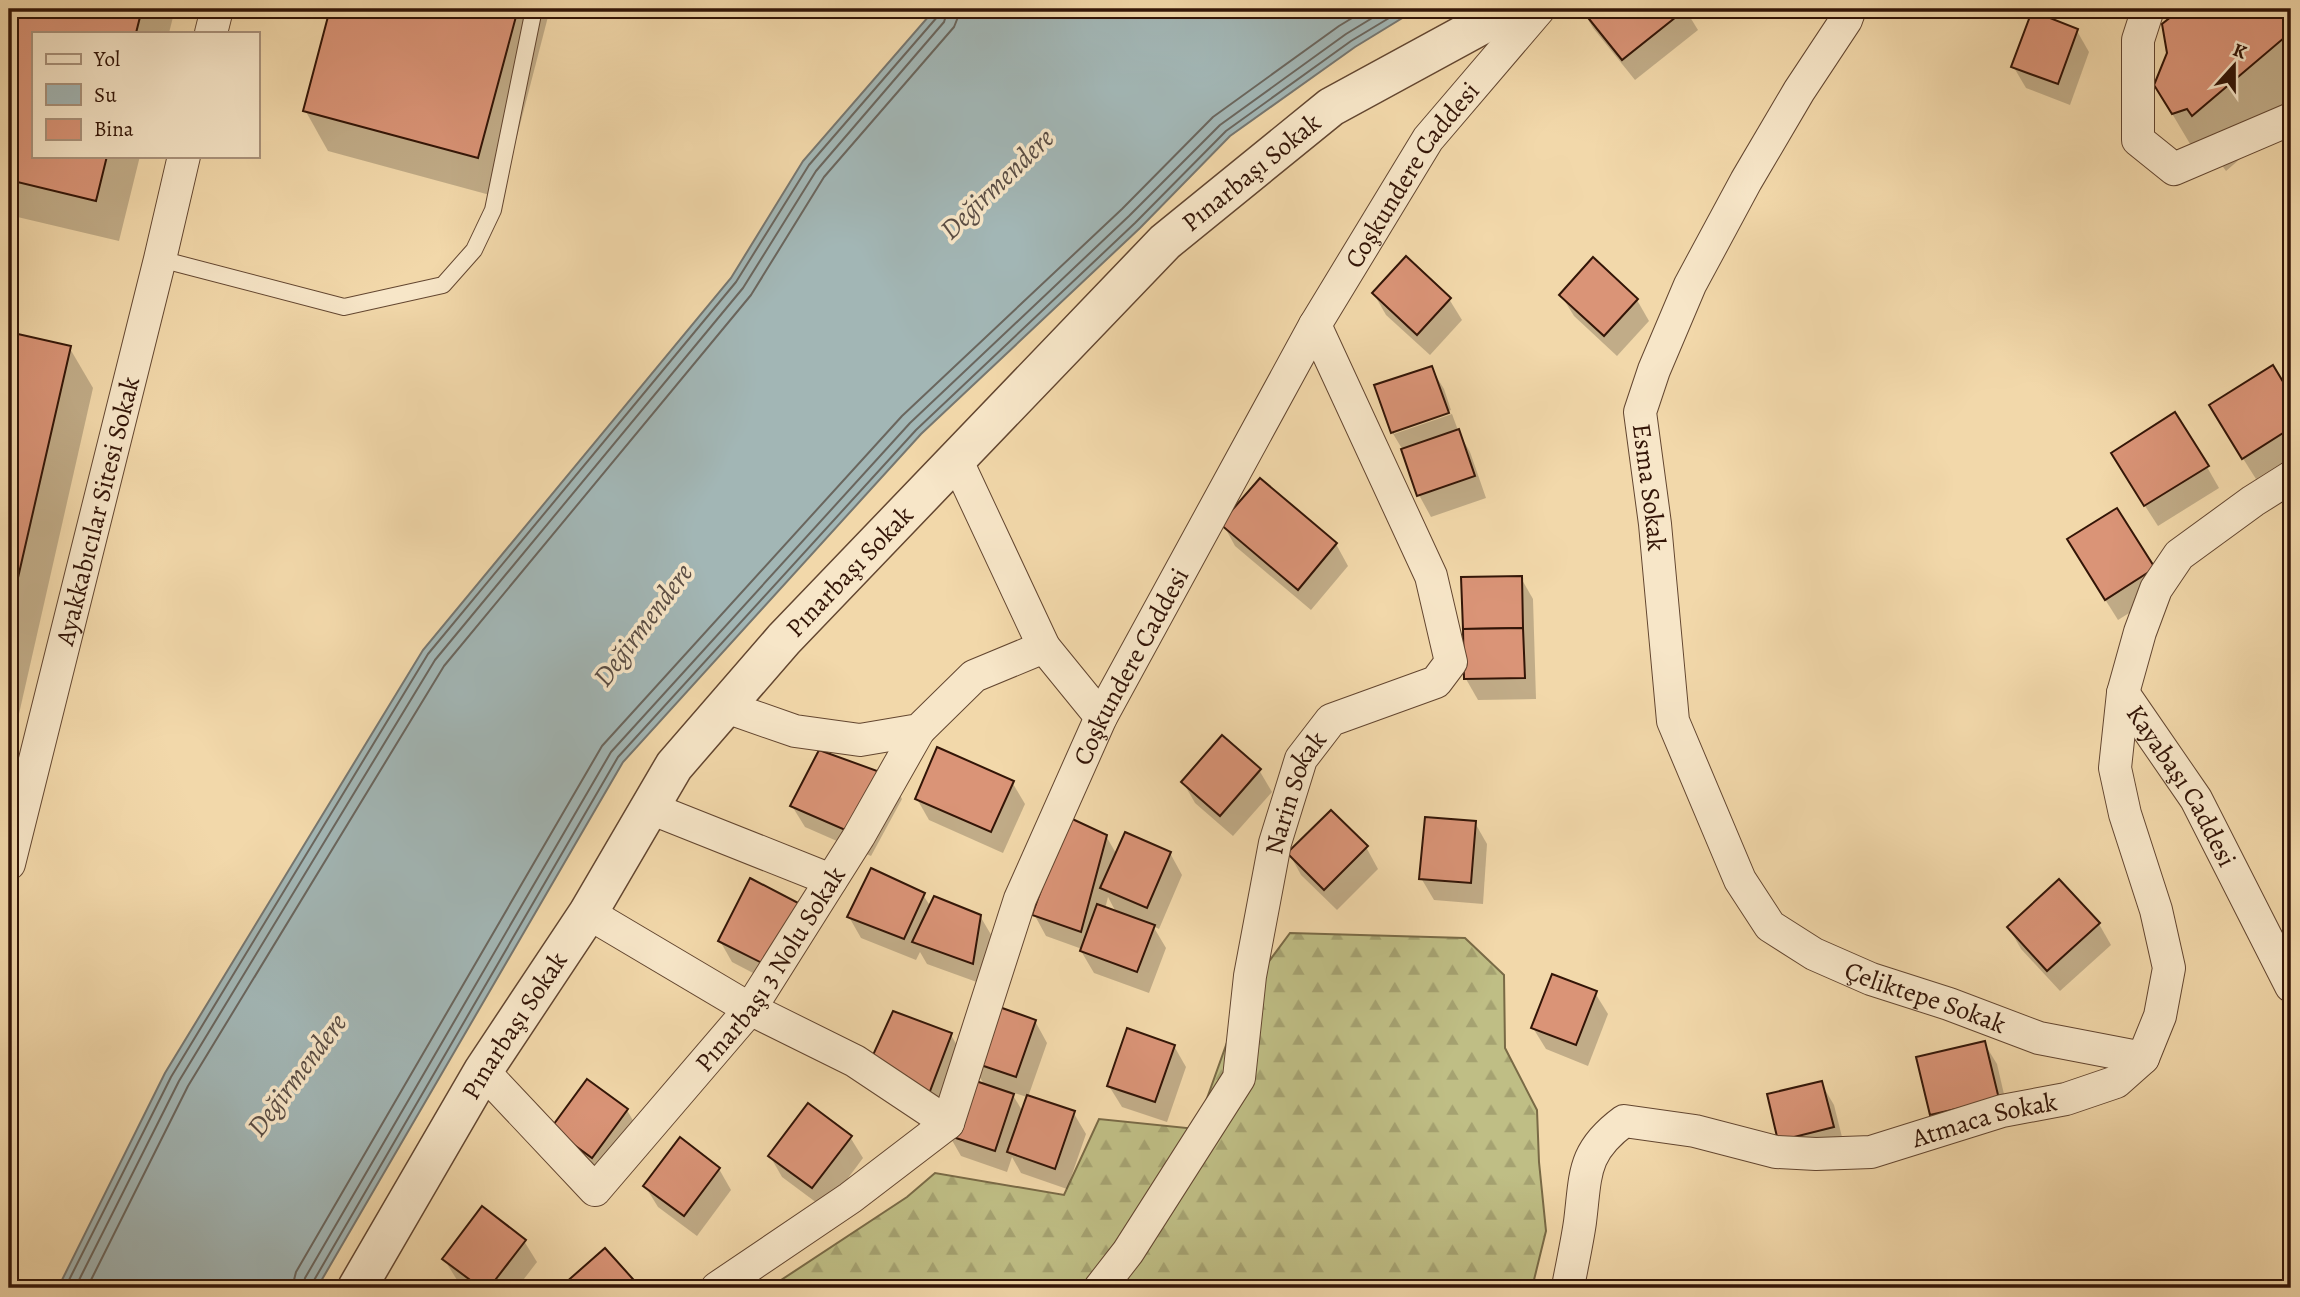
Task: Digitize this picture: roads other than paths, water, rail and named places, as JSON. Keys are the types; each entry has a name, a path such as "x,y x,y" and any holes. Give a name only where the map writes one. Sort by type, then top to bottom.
{"street":[{"path":"211,32 217,9"},
{"name":"Pınarbaşı Sokak","path":"357,1288 483,1071 588,913 674,766 784,639 1175,233 1331,107 1511,9"},
{"name":"Coşkundere Caddesi","path":"948,1123 1020,899 1101,718 1315,325 1428,139 1539,9"},
{"name":"Esma Sokak","path":"1740,880 1673,721 1655,524 1640,412 1654,370 1690,285 1746,181 1799,91 1846,20 1850,9"},
{"path":"2148,9 2138,40 2138,140 2174,169 2291,120"},
{"name":"Ayakkabıcılar Sitesi Sokak","path":"9,864 184,158"},
{"name":"Narin Sokak","path":"1100,1288 1128,1252 1239,1078 1250,976 1275,843 1301,759 1331,720 1436,682 1451,662 1431,576 1315,325"},
{"path":"956,459 1044,647 1101,718"},
{"name":"Kayabaşı Caddesi","path":"2291,477 2179,555 2156,589 2140,632 2123,693 2196,799 2291,986"},
{"name":"Pınarbaşı 3 Nolu Sokak","path":"483,1071 594,1190 750,1009 859,836 919,730 974,676 1044,647"},
{"name":"Atmaca Sokak","path":"1568,1287 1580,1223 1584,1179 1594,1149 1607,1133 1624,1121 1695,1131 1776,1152 1871,1152 2002,1111 2066,1099 2116,1082 2143,1058 2160,1016 2169,968 2156,910 2125,814 2115,768 2123,693"},
{"path":"726,707 795,731 860,740 919,730"},
{"path":"650,808 831,880"},
{"name":"Çeliktepe Sokak","path":"1740,880 1770,926 1814,954 1871,979 1949,1004 2039,1038 2143,1058"},
{"path":"588,913 750,1009 855,1061 948,1123 850,1198 717,1288"}],"lane":[{"path":"160,259 344,307 443,285 474,250 493,209 534,9"}],"water":[{"name":"Değirmendere","path":"935,9 1417,9 1355,47 1230,136 1140,228 921,434 623,762 317,1288 58,1288 165,1073 423,650 731,278 803,161"}]}
